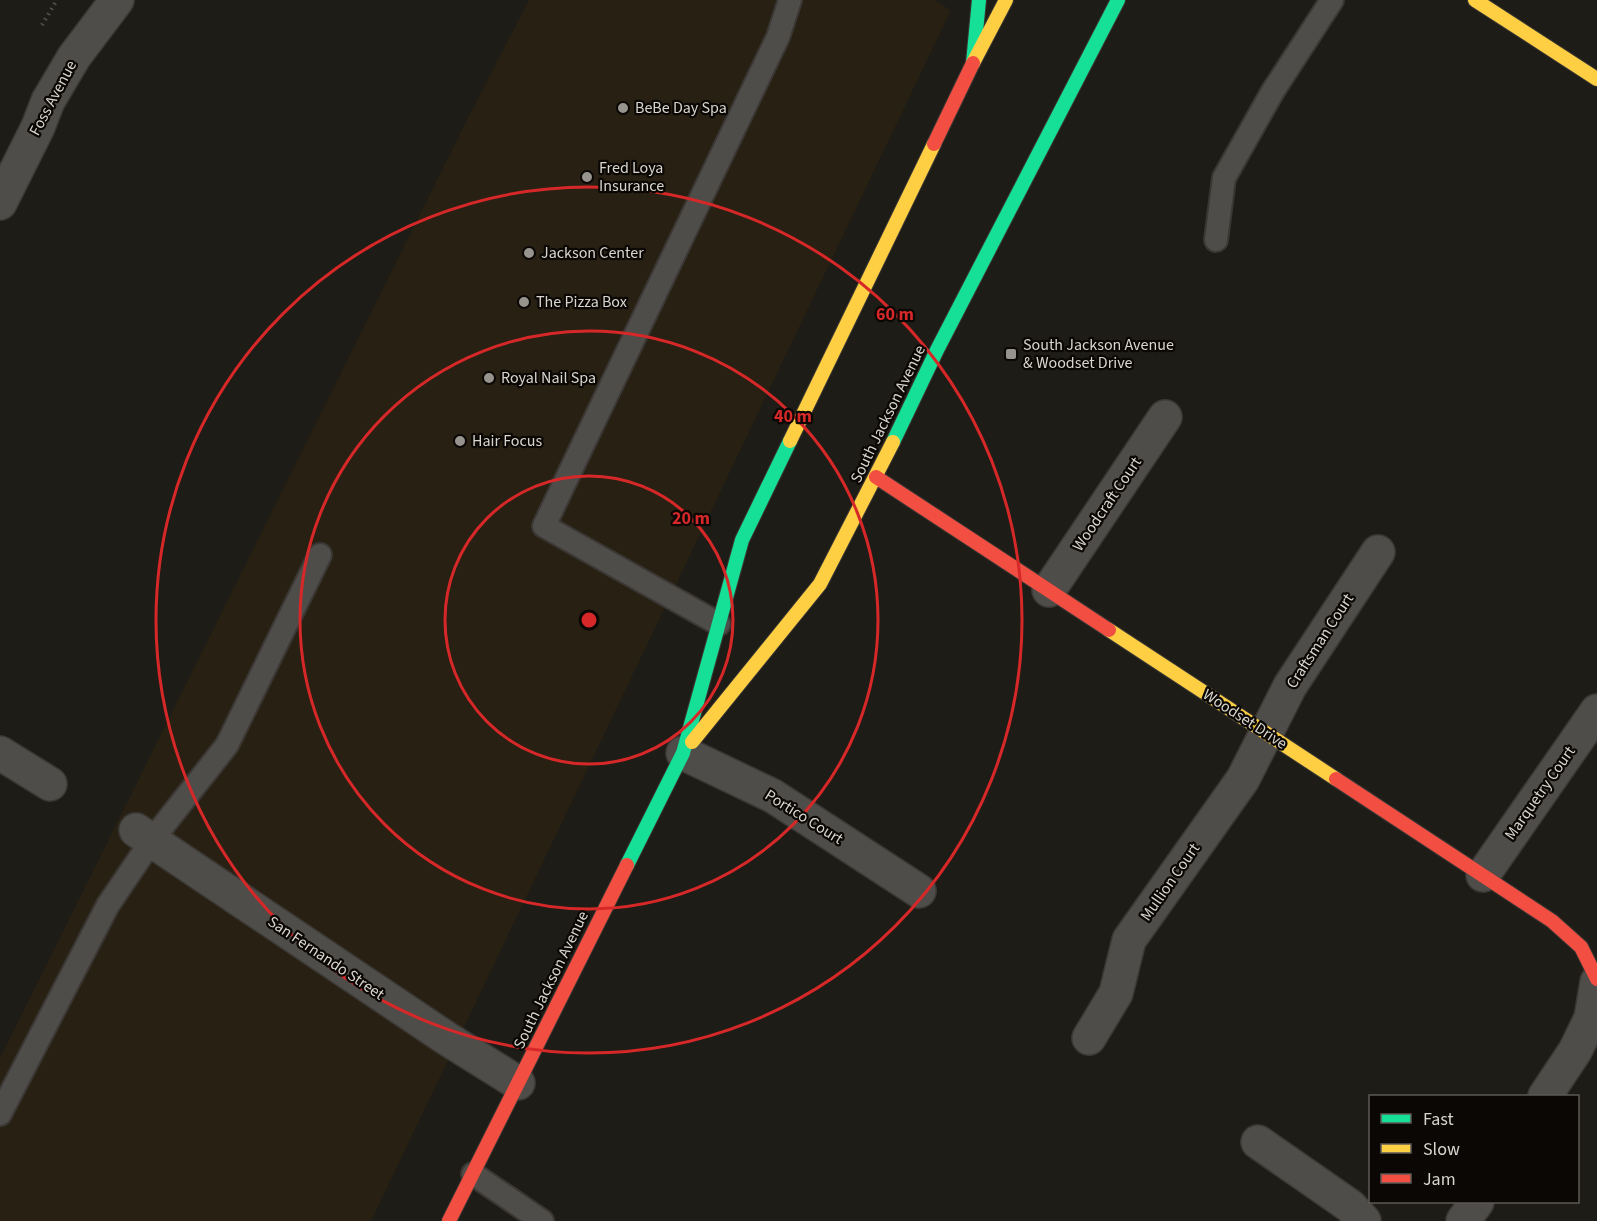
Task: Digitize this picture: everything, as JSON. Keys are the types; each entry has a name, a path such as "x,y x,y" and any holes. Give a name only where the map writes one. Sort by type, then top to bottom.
{"main road":[{"path":"973,63 979,0"},
{"name":"South Jackson Avenue","path":"449,1221 683,753 742,540 973,63 1006,0"},
{"name":"South Jackson Avenue","path":"683,753 820,584 1118,0"},
{"path":"1475,0 1597,79"},
{"name":"Woodset Drive","path":"876,477 1552,921 1581,947 1597,980"}],"street":[{"name":"Foss Avenue","path":"0,203 38,127 48,101 75,57 117,0"},
{"name":"Woodcraft Court","path":"1049,590 1165,417"},
{"name":"Craftsman Court","path":"1266,733 1290,686 1378,552"},
{"name":"Marquetry Court","path":"1482,875 1597,711"},
{"name":"Mullion Court","path":"1089,1038 1116,993 1129,940 1243,779 1266,733"},
{"path":"0,753 50,784"},
{"name":"Portico Court","path":"683,753 773,796 919,891"},
{"name":"San Fernando Street","path":"144,835 446,1038 518,1083"},
{"name":"Woodset Drive","path":"1546,1095 1575,1051 1591,1018 1597,980"},
{"path":"1258,1142 1350,1206 1364,1221"},
{"path":"1462,1221 1476,1203"}],"lane":[{"path":"718,624 544,526 778,37 790,0"},
{"path":"1216,240 1224,178 1273,91 1332,0"},
{"path":"0,1114 144,835 227,746 320,555"},
{"path":"472,1174 542,1221"}],"shaded area":[{"path":"529,0 934,0 951,10 371,1221 0,1221 0,1058"}],"traffic: fast":[{"path":"973,63 979,0"},
{"path":"893,442 937,350 1118,0"},
{"path":"627,865 683,753 742,540 790,441"}],"traffic: slow":[{"path":"973,63 1006,0"},
{"path":"1475,0 1597,79"},
{"path":"790,441 934,144"},
{"path":"692,742 820,584 893,442"},
{"path":"1109,630 1336,779"}],"traffic: jam":[{"path":"934,144 973,63"},
{"path":"876,477 1109,630"},
{"path":"1336,779 1552,921 1581,947 1597,979"},
{"path":"449,1221 627,865"}],"place":[{"name":"BeBe Day Spa","path":"623,108"},
{"name":"Fred Loya Insurance","path":"587,177"},
{"name":"Jackson Center","path":"529,253"},
{"name":"The Pizza Box","path":"524,302"},
{"name":"South Jackson Avenue & Woodset Drive","path":"1011,354"},
{"name":"Royal Nail Spa","path":"489,378"},
{"name":"Hair Focus","path":"460,441"}]}
